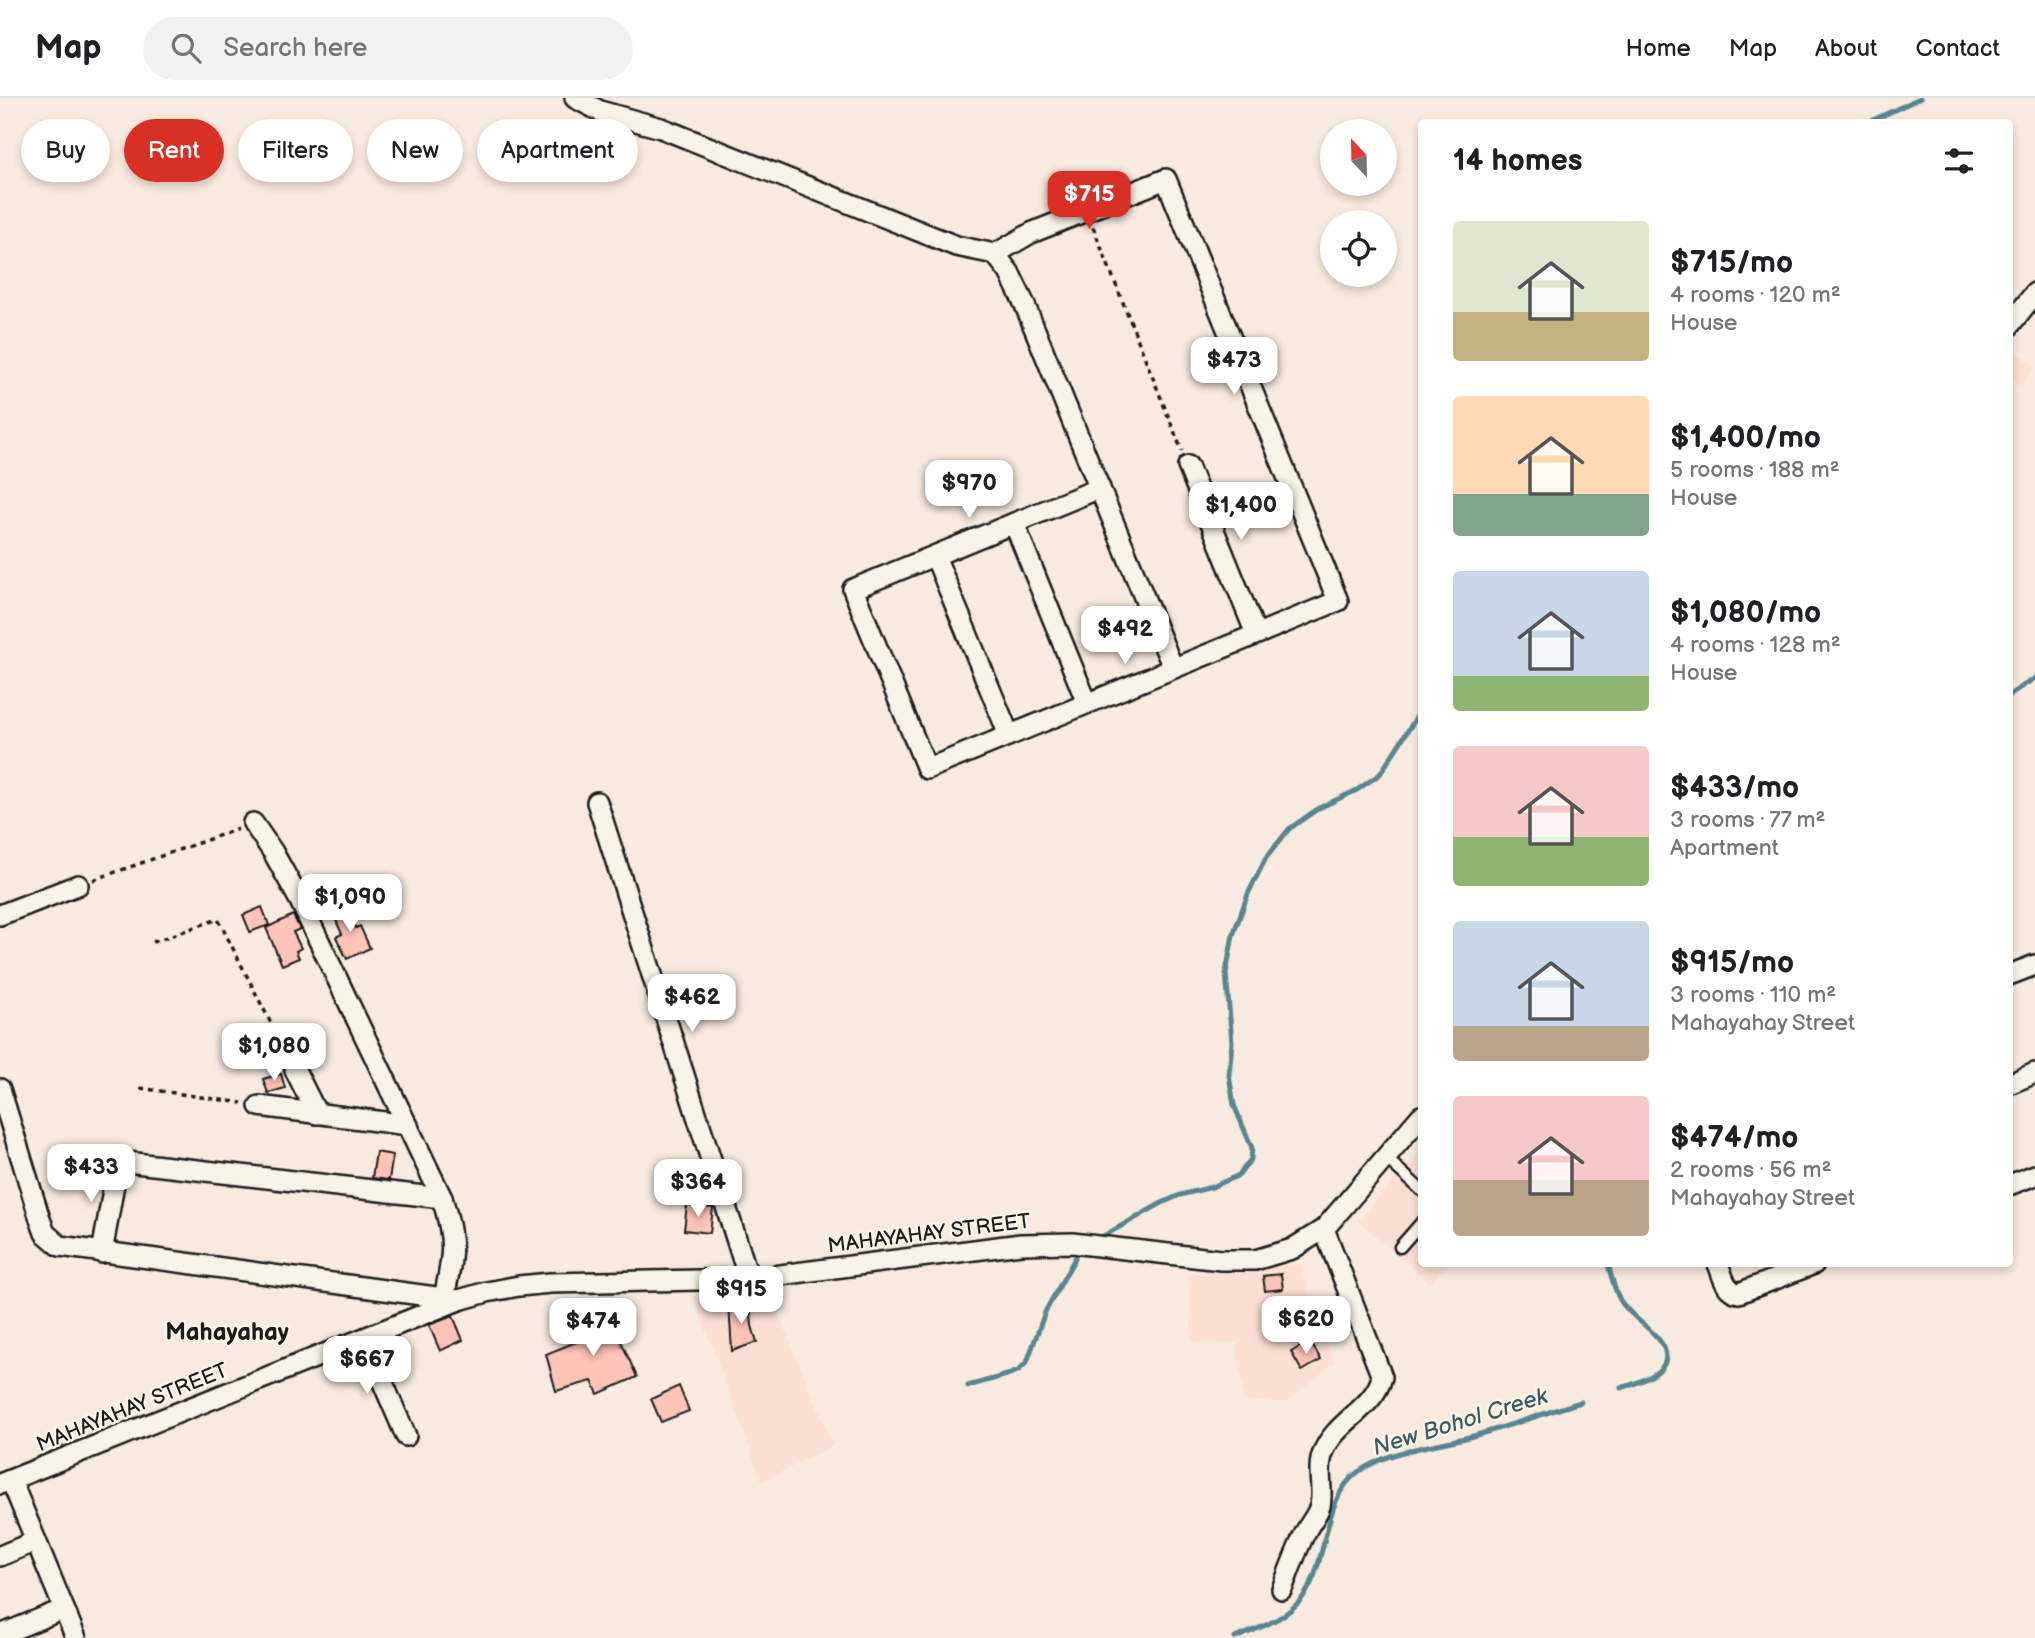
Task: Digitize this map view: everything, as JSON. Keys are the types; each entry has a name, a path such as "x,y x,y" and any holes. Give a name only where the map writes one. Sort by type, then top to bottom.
{"street":[{"path":"575,98 600,111 661,128 956,246 995,254 1031,233 1166,179 1338,601 927,769 853,589 1100,488"},
{"path":"995,254 1016,284 1173,668"},
{"path":"2013,321 2035,293"},
{"path":"2013,324 2035,317"},
{"path":"1188,466 1256,634"},
{"path":"1014,523 1087,703"},
{"path":"935,555 1009,735"},
{"path":"597,802 749,1279"},
{"path":"0,1089 45,1233 60,1247 452,1299 453,1236 442,1198 286,874 253,823"},
{"path":"0,915 78,885"},
{"path":"2013,973 2035,965"},
{"path":"295,1070 317,1114"},
{"path":"2013,1082 2035,1073"},
{"path":"259,1106 408,1125"},
{"name":"MAHAYAHAY STREET","path":"5,1482 364,1339 452,1299 487,1292 550,1283 749,1279 993,1247 1045,1243 1072,1243 1221,1260 1255,1260 1292,1250 1324,1230 1418,1120"},
{"path":"103,1253 118,1161 442,1198"},
{"path":"2013,1183 2035,1175"},
{"path":"1283,1589 1294,1558 1318,1510 1322,1496 1320,1465 1323,1452 1331,1439 1375,1392 1382,1377 1324,1230"},
{"path":"1719,1267 1728,1288 1739,1293 1806,1267"},
{"path":"364,1339 406,1436"},
{"path":"5,1482 36,1541 76,1638"},
{"path":"0,1556 36,1541"},
{"path":"0,1635 64,1609"}],"lane":[{"path":"1386,1158 1418,1187"},
{"path":"1400,1247 1418,1226"}],"path":[{"path":"1086,211 1188,466"},
{"path":"78,885 253,823"},
{"path":"152,942 219,919 295,1070"},
{"path":"140,1088 259,1106"}],"shaded area":[{"path":"2013,351 2035,366 2020,386 2013,381"},
{"path":"1418,1153 1418,1267 1444,1267 1430,1283 1358,1221"},
{"path":"1299,1264 1334,1363 1286,1402 1244,1401 1237,1343 1192,1342 1188,1273 1241,1271"},
{"path":"770,1294 833,1445 762,1482 694,1297"}],"building":[{"path":"346,905 356,928 360,926 370,948 347,959 336,937 342,934 332,911"},
{"path":"262,907 269,925 250,932 243,915"},
{"path":"293,915 300,929 293,932 301,948 296,951 299,958 282,965 266,928"},
{"path":"281,1074 285,1088 268,1093 263,1079"},
{"path":"376,1152 393,1155 389,1180 372,1178"},
{"path":"687,1205 713,1208 710,1233 684,1230"},
{"path":"1281,1274 1283,1289 1265,1291 1263,1276"},
{"path":"750,1303 757,1342 732,1351 729,1304"},
{"path":"580,1311 608,1312 637,1377 598,1394 592,1381 556,1391 546,1354 591,1336"},
{"path":"453,1316 463,1340 440,1351 429,1325"},
{"path":"1310,1341 1321,1360 1302,1371 1291,1352"},
{"path":"679,1386 689,1411 661,1422 651,1399"}],"waterway":[{"path":"1875,119 1920,98"},
{"name":"New Bohol Creek","path":"2013,692 2035,678"},
{"path":"1098,1239 1162,1203 1239,1175 1251,1159 1252,1148 1234,1105 1229,1075 1232,1042 1226,973 1233,935 1248,894 1266,858 1289,829 1319,808 1357,790 1380,774 1418,715"},
{"path":"968,1386 1018,1371 1027,1362 1045,1312 1075,1258"},
{"name":"New Bohol Creek","path":"1609,1267 1620,1300 1652,1332 1666,1353 1665,1362 1653,1375 1621,1388"},
{"name":"New Bohol Creek","path":"1235,1638 1283,1616 1307,1591 1315,1574 1336,1500 1345,1485 1358,1472 1398,1454 1469,1437 1581,1402"}],"district":[{"name":"Mahayahay","path":"227,1332"}]}
